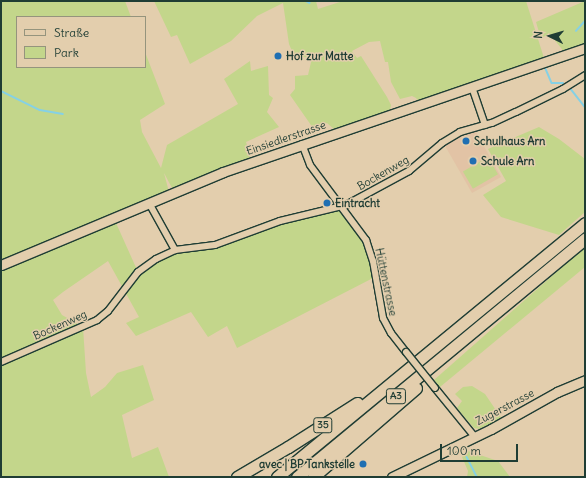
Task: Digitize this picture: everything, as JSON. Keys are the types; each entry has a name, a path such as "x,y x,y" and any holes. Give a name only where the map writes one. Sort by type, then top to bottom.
{"highway":[{"name":"A3","path":"277,477 585,223"},
{"name":"A3","path":"297,477 585,239"},
{"path":"313,477 365,434 495,314"},
{"name":"35","path":"237,477 315,431 407,370"}],"street":[{"name":"Einsiedlerstrasse","path":"1,265 223,172 585,48"},
{"name":"Bockenweg","path":"1,362 97,320 108,311 138,272 156,259 175,250 215,246 280,221 341,207 409,171 453,135 485,125 516,112 563,89 585,76"},
{"path":"472,87 485,125"},
{"name":"Hüttenstrasse","path":"302,144 310,165 363,235 369,246 375,268 379,305 383,318 391,333 475,437"},
{"path":"149,203 175,250"},
{"name":"Zugerstrasse","path":"392,477 475,437 557,392 585,380"}],"shaded area":[{"name":"Schule Arn","path":"475,130 501,177 472,193 444,144 457,135"}],"green space":[{"path":"1,1 125,1 131,16 16,16 16,68 146,68 146,55 165,104 140,120 142,132 161,168 167,145 238,104 224,79 250,61 251,71 268,66 269,95 273,98 267,112 279,127 246,142 250,155 248,161 175,189 172,188 164,173 169,192 1,264"},
{"path":"154,1 316,1 318,9 343,1 526,1 544,58 499,75 475,80 474,83 419,102 412,96 400,99 391,82 388,62 385,62 380,41 369,42 352,51 357,58 361,56 387,97 391,105 390,110 336,131 327,123 313,128 290,95 295,89 295,76 308,75 312,58 294,56 289,44 283,3 257,16 231,41 190,64 177,35 171,37"},
{"path":"585,1 585,48 565,53 549,33 541,39 536,22"},
{"path":"539,127 559,139 585,159 585,212 559,235 501,217 483,195 506,181 488,149"},
{"path":"488,157 498,174 473,189 463,172"},
{"path":"337,210 341,212 368,252 373,278 237,348 227,326 208,337 191,312 136,336 126,323 139,317 108,261 63,292 53,300 62,315 83,327 86,373 91,397 105,387 117,373 143,365 154,400 122,415 132,458 158,447 169,477 1,477 1,269 116,223 138,272 140,273 156,261 176,253 214,247 296,218"},
{"path":"585,247 585,267 440,387 434,380"},
{"path":"472,386 485,394 502,419 489,426 487,425 479,429 474,428 457,408 462,401 455,394 463,387"},
{"path":"468,451 498,461 510,477 467,477 468,471 462,457"}],"waterway":[{"path":"306,1 310,3"},
{"path":"576,31 585,21"},
{"path":"546,69 552,83 563,83"},
{"path":"571,89 585,107"},
{"path":"1,91 40,110 63,114"},
{"path":"467,457 477,477"}],"place":[{"name":"Hof zur Matte","path":"278,56"},
{"name":"Schulhaus Arn","path":"466,141"},
{"name":"Schule Arn","path":"473,161"},
{"name":"Eintracht","path":"327,203"},
{"name":"avec | BP Tankstelle","path":"363,464"}]}
